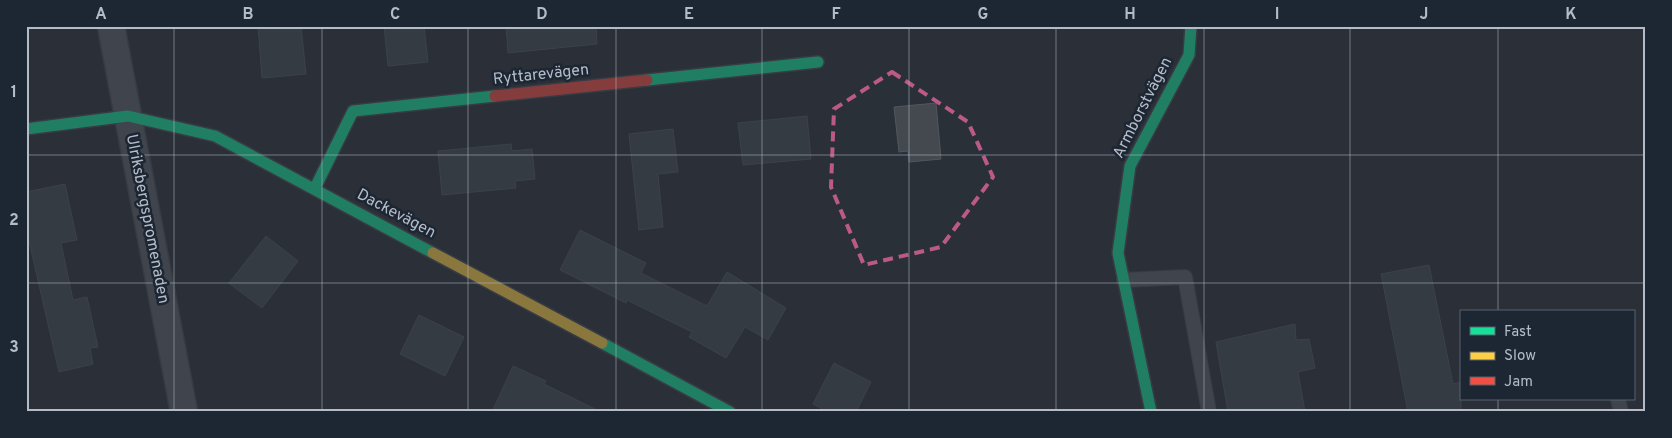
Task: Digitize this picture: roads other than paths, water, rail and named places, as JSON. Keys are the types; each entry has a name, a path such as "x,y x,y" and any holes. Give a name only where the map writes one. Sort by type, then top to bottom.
{"street":[{"name":"Ulriksbergspromenaden","path":"111,26 184,412"},
{"name":"Armborstvägen","path":"1151,412 1118,253 1130,166 1189,55 1191,26"},
{"name":"Ryttarevägen","path":"315,188 353,111 818,62"},
{"name":"Dackevägen","path":"26,129 128,116 214,136 315,188 730,412"}],"lane":[{"path":"1124,280 1185,277 1209,412"},
{"path":"1618,400 1622,412"}]}
